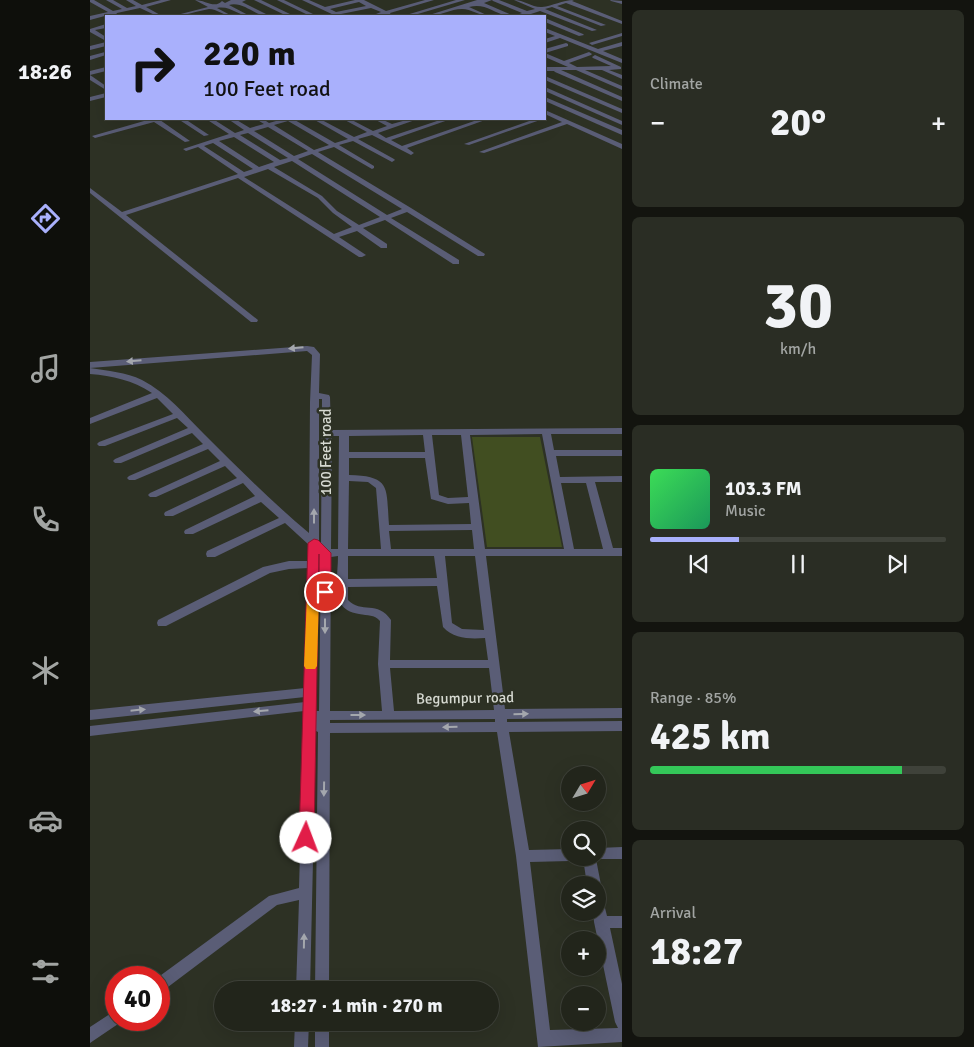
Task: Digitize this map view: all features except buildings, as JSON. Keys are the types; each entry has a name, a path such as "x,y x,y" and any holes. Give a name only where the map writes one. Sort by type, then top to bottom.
{"street":[{"path":"90,0 117,15"},
{"path":"109,0 127,10"},
{"path":"129,0 158,15"},
{"path":"90,18 127,10 154,1 168,0"},
{"path":"198,0 228,15"},
{"path":"215,0 246,15"},
{"path":"183,15 238,0 265,15"},
{"path":"257,0 288,15"},
{"path":"280,0 310,14"},
{"path":"304,0 338,15 371,6"},
{"path":"332,0 342,5"},
{"path":"306,15 359,0 392,15"},
{"path":"414,0 433,8 440,14 490,0"},
{"path":"376,15 431,0"},
{"path":"409,15 462,0"},
{"path":"472,0 509,15"},
{"path":"496,0 532,15"},
{"path":"517,0 594,30"},
{"path":"541,0 603,25"},
{"path":"613,0 622,3"},
{"path":"520,15 569,1 622,23"},
{"path":"464,7 484,15"},
{"path":"197,11 205,15"},
{"path":"451,11 457,14"},
{"path":"546,20 607,49"},
{"path":"105,26 91,30 105,38"},
{"path":"546,30 622,61"},
{"path":"592,43 622,34"},
{"path":"547,39 561,36"},
{"path":"547,39 589,54 620,68"},
{"path":"92,48 105,44"},
{"path":"599,52 622,44"},
{"path":"546,51 566,45"},
{"path":"92,48 105,54"},
{"path":"90,58 105,54"},
{"path":"546,76 589,54"},
{"path":"546,56 565,66 622,88"},
{"path":"546,69 565,66"},
{"path":"600,68 622,77"},
{"path":"576,69 620,68"},
{"path":"91,76 105,69"},
{"path":"557,71 622,99"},
{"path":"91,76 105,75"},
{"path":"91,76 103,83"},
{"path":"546,76 622,110"},
{"path":"546,89 622,123"},
{"path":"90,99 105,95"},
{"path":"546,99 621,133"},
{"path":"547,114 622,147"},
{"path":"96,136 152,120"},
{"path":"156,120 187,141"},
{"path":"183,120 206,135"},
{"path":"211,120 280,163"},
{"path":"233,120 456,262"},
{"path":"262,120 481,254"},
{"path":"186,149 286,120"},
{"path":"291,120 372,167"},
{"path":"318,120 392,160"},
{"path":"348,120 411,154"},
{"path":"378,120 391,126"},
{"path":"121,214 316,152 409,120"},
{"path":"385,140 445,120"},
{"path":"401,148 482,120"},
{"path":"467,144 537,120"},
{"path":"482,152 567,122"},
{"path":"605,139 621,133"},
{"path":"214,141 259,170"},
{"path":"199,145 242,176 362,255"},
{"path":"270,166 320,197 357,228 384,246"},
{"path":"90,190 254,320"},
{"path":"333,237 409,210"},
{"path":"90,365 307,348 316,354 315,398"},
{"path":"90,370 129,376 137,379 158,394 228,461 262,497 325,553 622,552"},
{"path":"90,421 158,394"},
{"name":"100 Feet road","path":"303,981 314,564 315,398 320,396 326,397 327,433 325,553 326,715 322,981"},
{"path":"102,444 180,414"},
{"path":"118,462 194,429"},
{"path":"546,431 570,552"},
{"path":"427,432 434,496 448,501 473,500"},
{"path":"465,432 493,664 523,856 545,1042 622,1035"},
{"path":"327,433 622,432"},
{"path":"344,433 343,600 349,608 372,611 383,616 386,627 384,664 388,715"},
{"path":"132,478 210,444"},
{"path":"551,453 622,453"},
{"path":"344,455 429,455"},
{"path":"153,496 228,461"},
{"path":"344,478 372,480 380,484 386,554"},
{"path":"169,514 244,479"},
{"path":"556,480 622,479"},
{"path":"590,480 609,552"},
{"path":"189,532 262,497"},
{"path":"211,554 286,519"},
{"path":"384,528 477,527"},
{"path":"439,553 447,624 450,630 464,635 490,634"},
{"path":"162,623 267,570 289,565 314,564"},
{"path":"344,583 442,582"},
{"path":"384,664 493,664"},
{"path":"90,715 310,692"},
{"name":"Begumpur road","path":"90,731 310,711 326,715 388,715 622,726"},
{"name":"Begumpur road","path":"310,729 622,712"},
{"path":"606,854 622,853"},
{"path":"523,856 561,854"},
{"path":"170,977 274,900 304,893"},
{"path":"622,922 601,922 622,1022"},
{"path":"90,1036 105,1025"},
{"path":"302,1031 302,1047"},
{"path":"322,1031 322,1047"}],"green space":[{"path":"472,437 540,437 562,547 487,547"}],"slow traffic":[{"path":"311,666 313,596"}],"route":[{"path":"306,838 314,543 325,553 325,592"}]}
